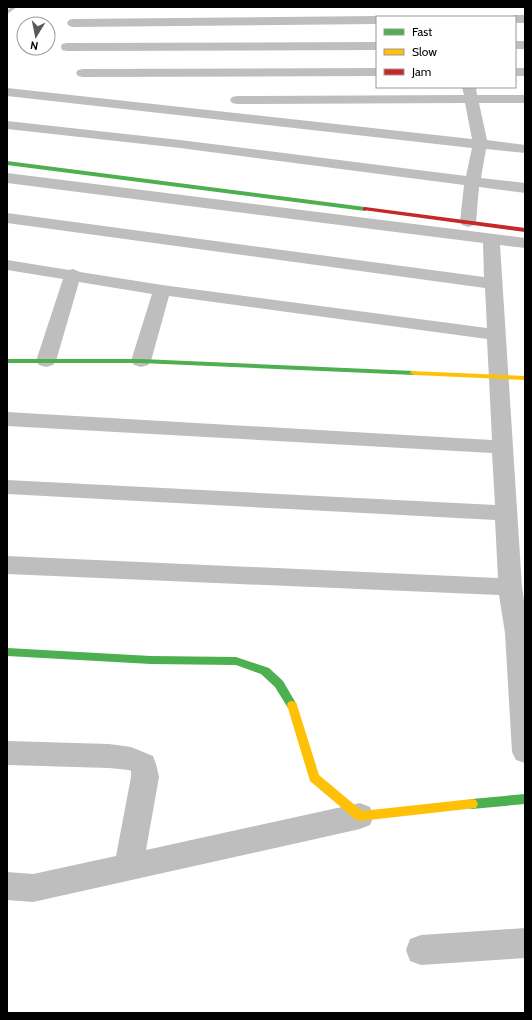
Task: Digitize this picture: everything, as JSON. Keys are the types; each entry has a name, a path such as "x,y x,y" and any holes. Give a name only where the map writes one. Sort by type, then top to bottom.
{"street":[{"path":"73,23 376,20"},
{"path":"67,47 376,46"},
{"path":"83,73 376,72"},
{"path":"7,92 524,148"},
{"path":"468,222 472,182 480,144 470,93"},
{"path":"236,100 470,93 525,99"},
{"path":"7,125 180,144 525,188"},
{"path":"7,162 525,230"},
{"path":"7,178 525,243"},
{"path":"7,218 494,284"},
{"path":"491,238 501,447 510,587 517,633 525,752"},
{"path":"7,265 73,274 162,290 496,335"},
{"path":"46,361 73,274"},
{"path":"141,361 162,290"},
{"path":"7,361 141,361 525,378"},
{"path":"7,418 501,447"},
{"path":"7,487 506,513"},
{"path":"7,565 510,587"},
{"path":"7,652 151,660 236,661 265,671 279,684 292,705 314,778 360,816"},
{"path":"7,753 109,756 131,759 143,764 145,777 128,868"},
{"path":"16,889 128,868 360,816 525,799"},
{"path":"421,950 525,943"}],"waterway":[{"path":"7,12 15,7"}],"traffic: fast":[{"path":"7,163 365,209"},
{"path":"7,361 141,361 414,373"},
{"path":"7,652 151,660 236,661 265,671 279,684 292,705"},
{"path":"472,804 525,799"}],"traffic: slow":[{"path":"414,373 525,378"},
{"path":"292,705 314,778 360,816 472,804"}],"traffic: jam":[{"path":"365,209 525,230"}]}
